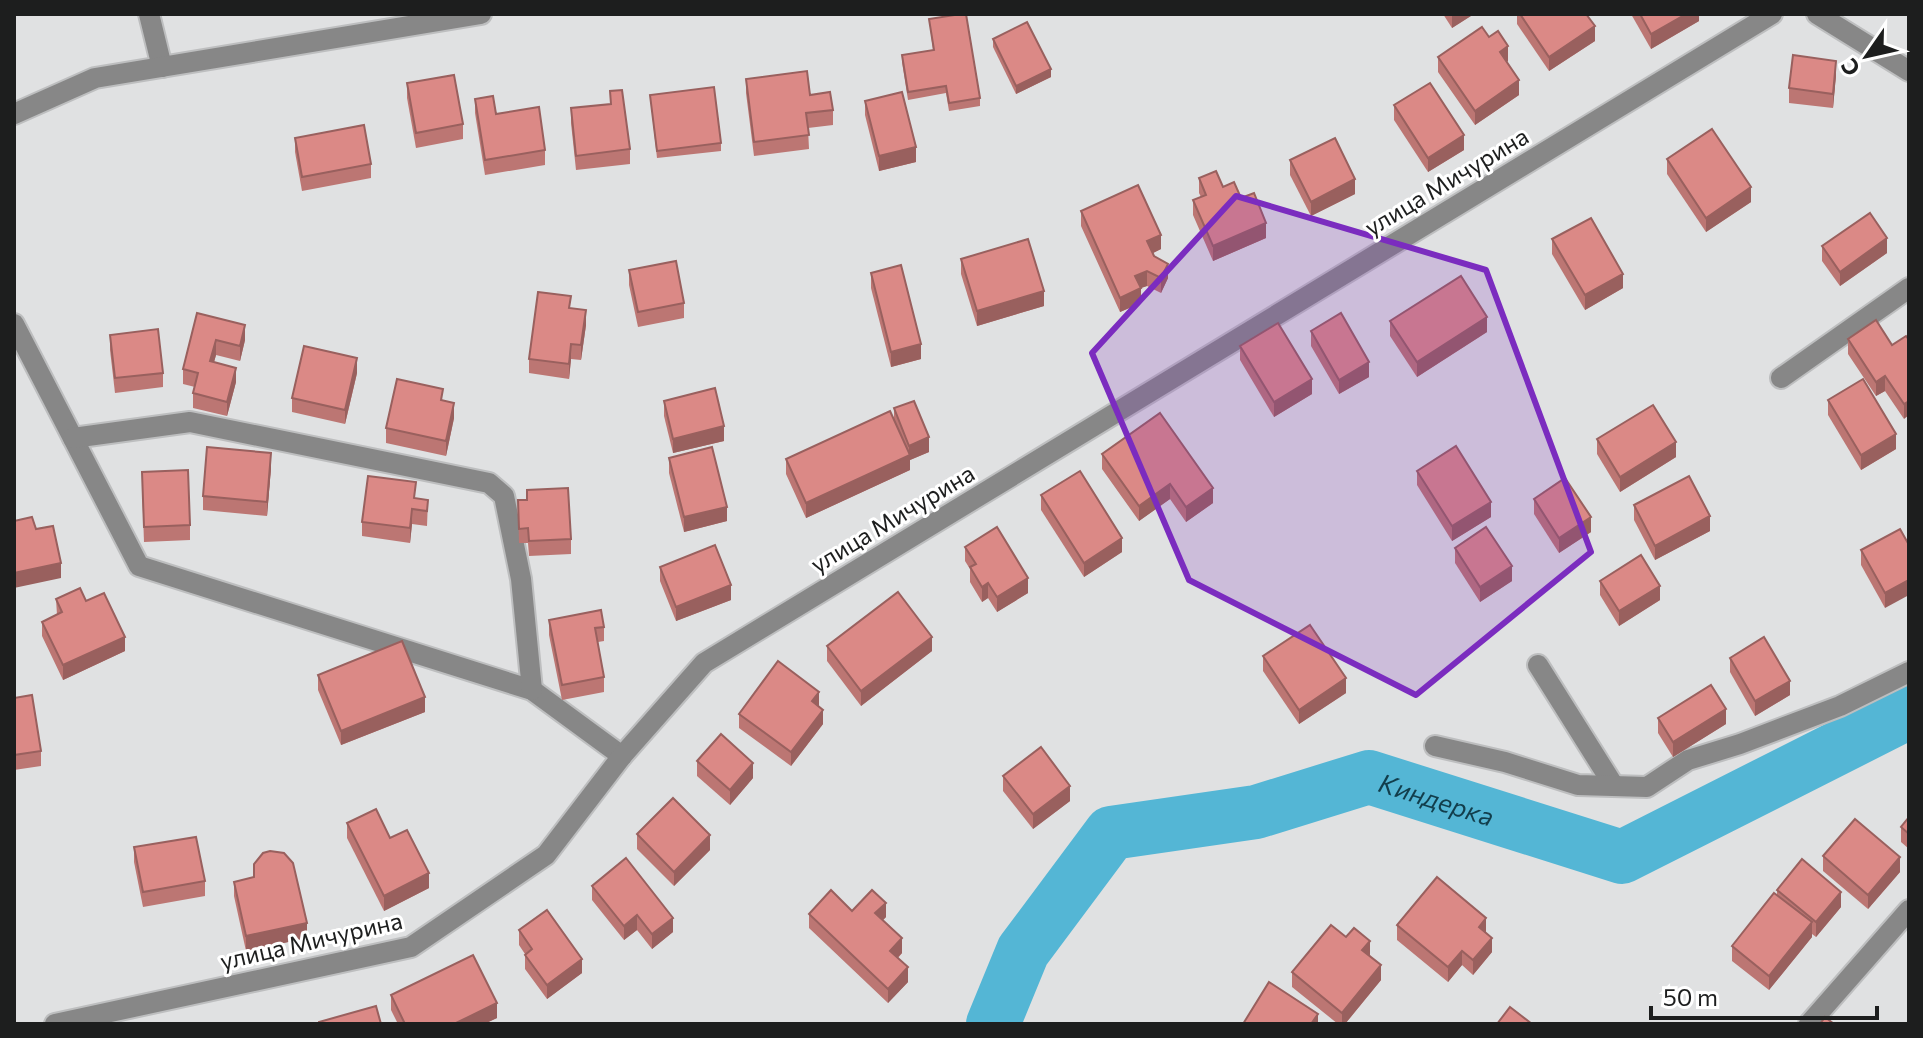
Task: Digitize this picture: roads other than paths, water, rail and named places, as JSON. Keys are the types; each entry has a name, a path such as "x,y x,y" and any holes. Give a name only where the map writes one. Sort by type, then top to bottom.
{"street":[{"path":"149,14 162,67"},
{"path":"14,114 95,78 481,14"},
{"name":"улица Мичурина","path":"55,1024 411,947 546,855 622,756 704,663 1772,14"},
{"path":"1817,14 1909,71"},
{"path":"1781,378 1909,288"},
{"path":"14,324 139,566 532,690 622,756"},
{"path":"73,438 190,422 489,483 504,496 521,579 532,690"},
{"path":"1538,665 1614,786"},
{"path":"1435,746 1505,762 1578,785 1647,787 1688,760 1840,706 1909,672"},
{"path":"1809,1024 1909,910"}],"waterway":[{"name":"Киндерка","path":"993,1024 1023,951 1111,833 1256,812 1369,777 1622,857 1909,712"}]}
